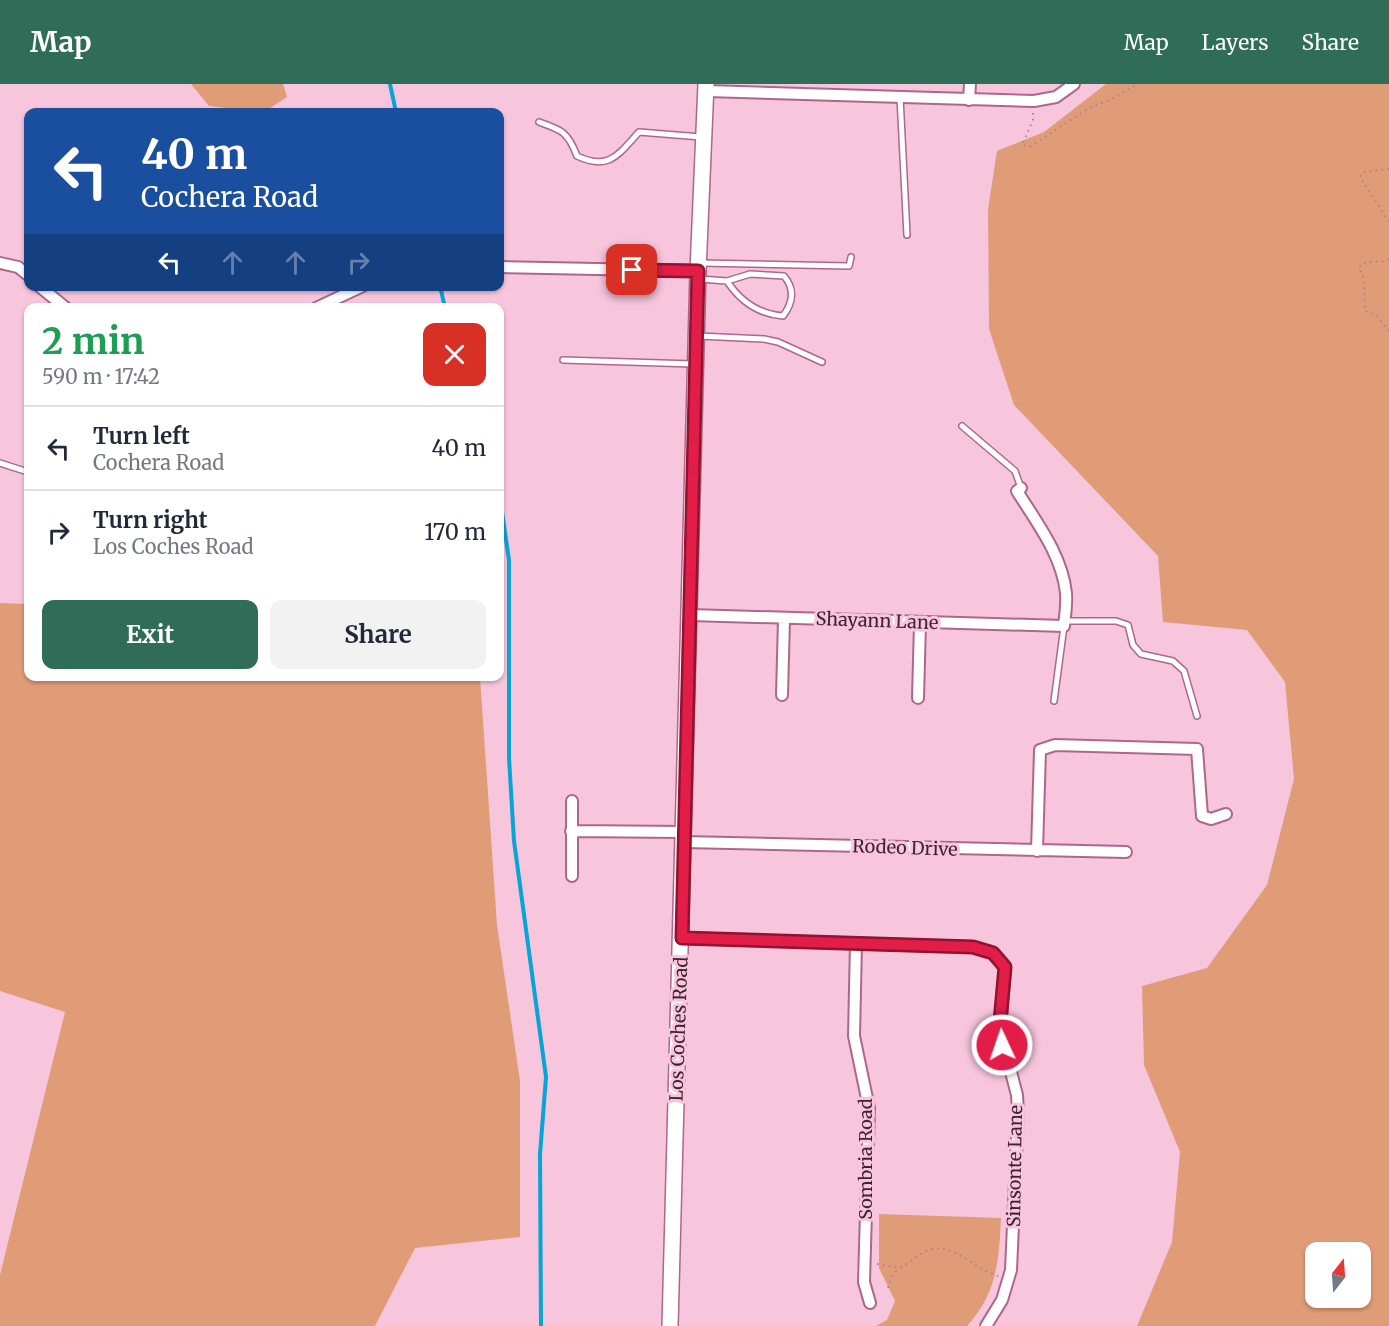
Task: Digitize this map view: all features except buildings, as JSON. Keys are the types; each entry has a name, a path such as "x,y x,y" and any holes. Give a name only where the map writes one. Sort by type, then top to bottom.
{"main road":[{"name":"Los Coches Road","path":"670,1326 698,271 707,88"}],"street":[{"path":"969,100 970,84"},
{"path":"707,88 900,98 1034,101 1056,97 1074,84"},
{"path":"0,262 18,267 24,272"},
{"path":"504,267 698,271"},
{"path":"45,291 60,303"},
{"path":"327,303 352,291"},
{"path":"1021,488 1017,491 1051,545 1062,569 1066,595 1064,624"},
{"name":"Shayann Lane","path":"690,615 920,623 1064,624"},
{"path":"782,695 784,619"},
{"path":"918,699 920,623"},
{"path":"1037,852 1040,750 1055,745 1197,749 1202,816 1210,819 1226,814"},
{"path":"572,876 573,801"},
{"name":"Rodeo Drive","path":"571,831 1037,852 1126,852"},
{"path":"682,938 856,943"},
{"name":"Sinsonte Lane","path":"856,943 979,948 993,953 1005,967 1001,1038 1017,1095 1018,1113 1013,1250 1006,1292 986,1326"},
{"name":"Sombria Road","path":"856,943 854,1036 869,1103 864,1282 870,1303"}],"lane":[{"path":"900,98 907,235"},
{"path":"539,122 560,130 570,138 577,156 590,162 607,162 620,153 639,132 705,137"},
{"path":"698,271 849,266 850,257"},
{"path":"698,271 727,280 750,274 784,276 792,294 791,306 783,316 757,311 734,291 727,280"},
{"path":"697,336 764,339 778,342 822,362"},
{"path":"563,360 696,364"},
{"path":"962,426 1016,471 1021,488"},
{"path":"0,463 24,471"},
{"path":"1054,701 1064,624 1116,621 1128,625 1133,645 1141,654 1173,661 1184,671 1197,716"}],"path":[{"path":"1034,101 1033,120 1022,145 1031,146 1089,108 1110,100 1138,84"},
{"path":"1389,169 1370,169 1363,172 1360,177 1389,222"},
{"path":"1389,259 1383,262 1369,261 1361,264 1359,268 1364,279 1365,311 1376,315 1389,331"},
{"path":"888,1288 893,1274 902,1267 926,1251 942,1249 954,1252 985,1272 998,1276"},
{"path":"877,1264 892,1268 902,1267"}],"shaded area":[{"path":"191,84 283,84 287,97 270,108 209,106"},
{"path":"1106,84 1389,84 1389,1326 1137,1326 1172,1242 1180,1152 1144,1065 1142,986 1207,968 1267,885 1294,779 1285,682 1247,630 1163,622 1158,556 1014,405 989,329 988,209 997,151 1044,132"},
{"path":"0,603 24,604 24,681 480,681 497,925 520,1081 520,1237 415,1248 375,1326 0,1326 0,1275 65,1012 0,991"},
{"path":"879,1214 1001,1218 995,1276 985,1302 967,1326 876,1326 887,1320 895,1301 879,1268"}],"waterway":[{"path":"390,84 395,108"},
{"path":"441,291 444,303"},
{"path":"504,526 509,560 509,758 514,841 546,1077 540,1154 541,1326"}],"route":[{"path":"632,270 698,271 682,938 926,944 979,948 989,951 1001,960 1005,967 1000,1022 1002,1045"}]}
